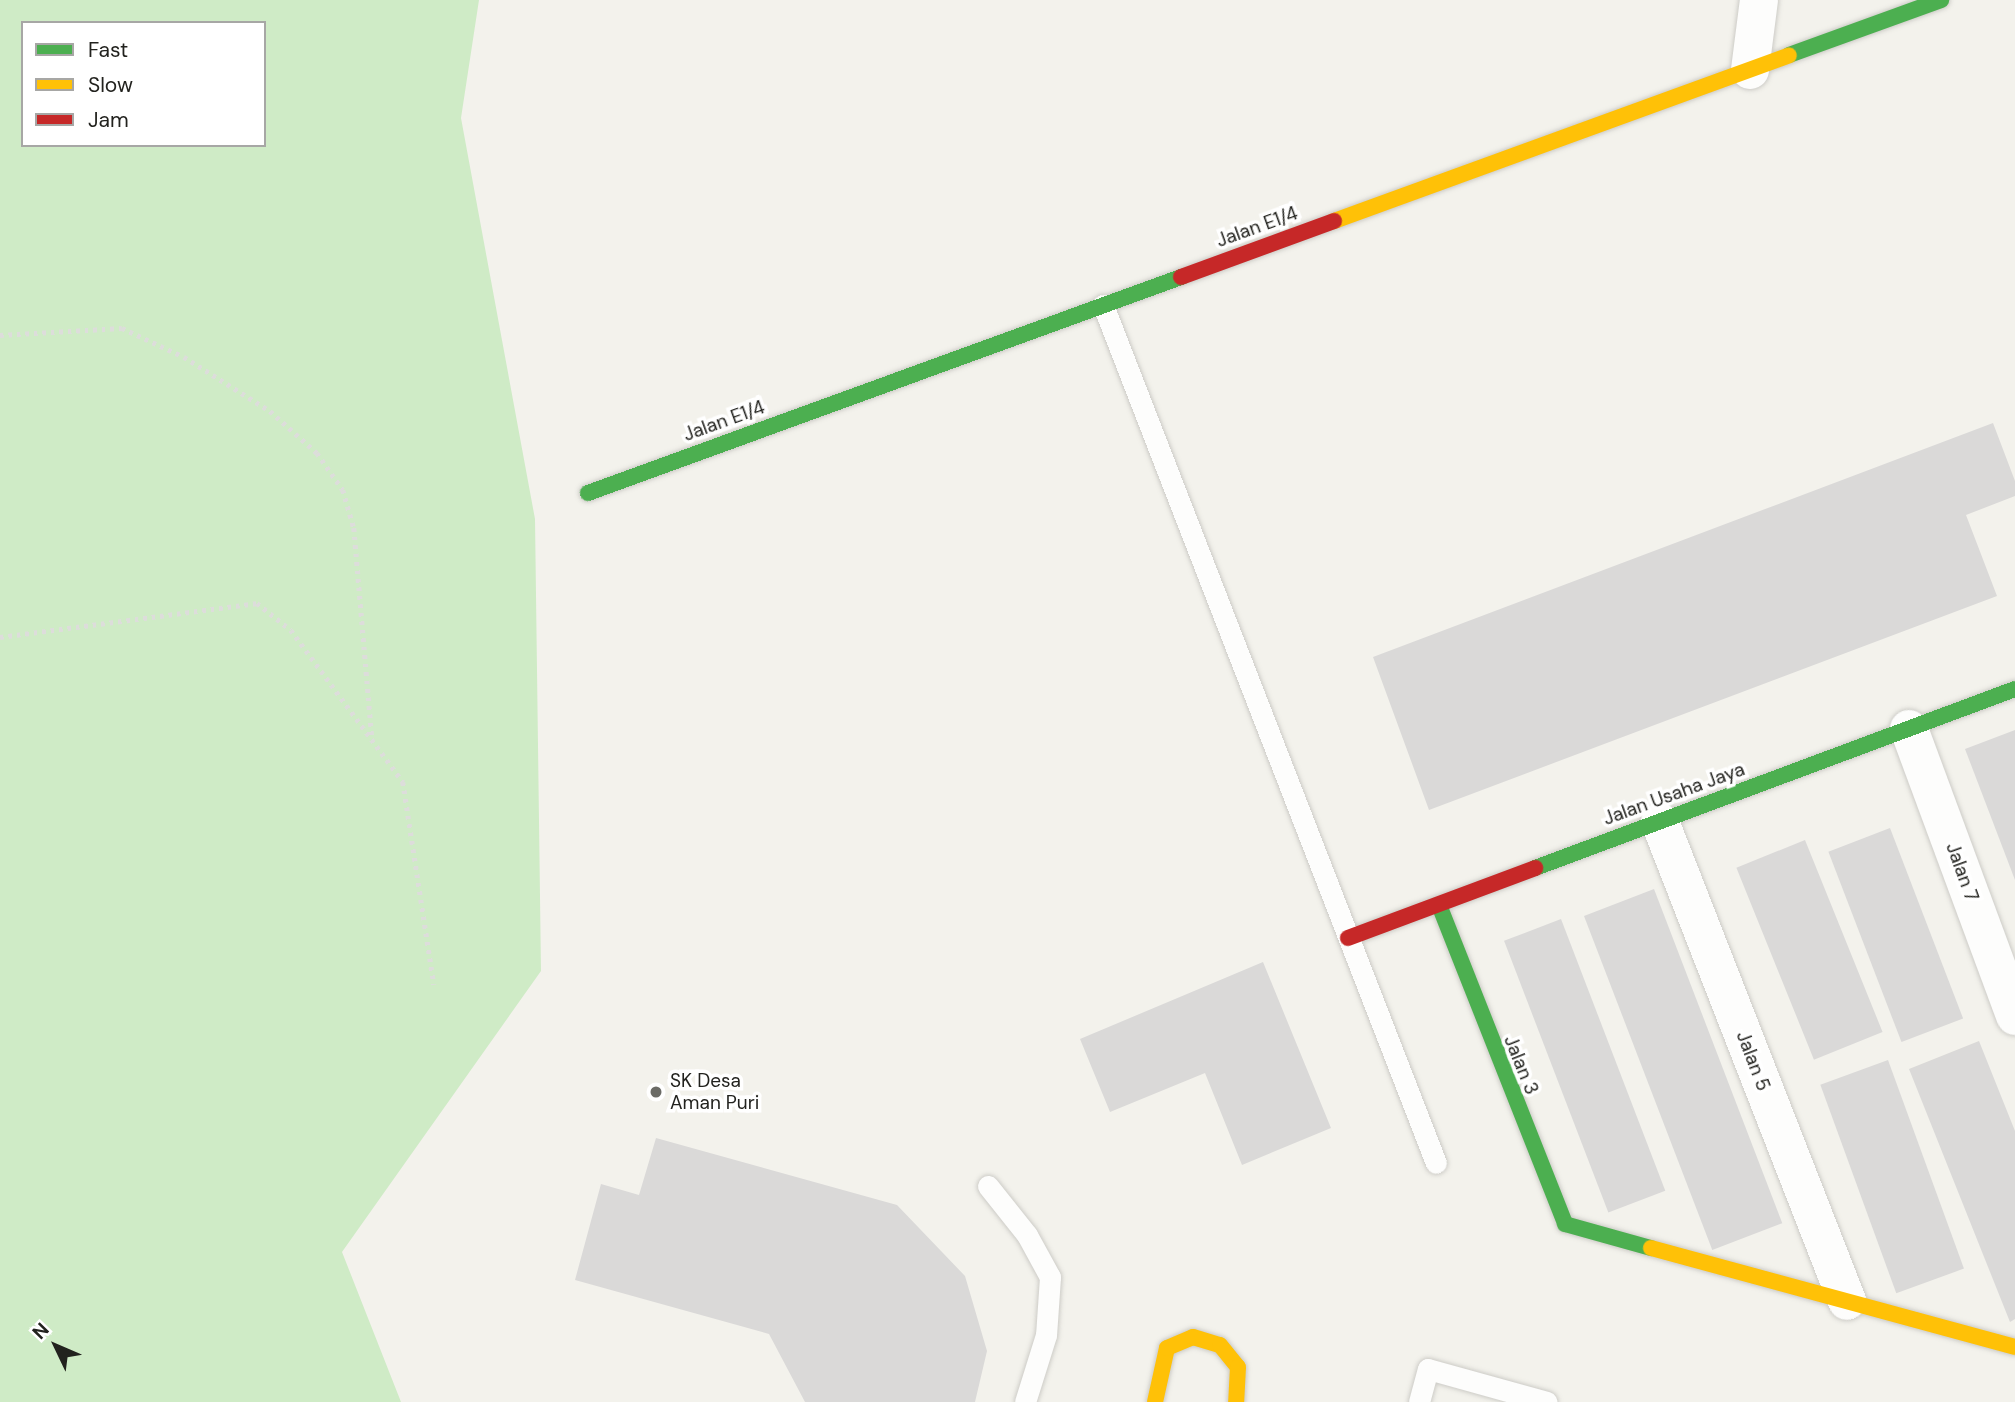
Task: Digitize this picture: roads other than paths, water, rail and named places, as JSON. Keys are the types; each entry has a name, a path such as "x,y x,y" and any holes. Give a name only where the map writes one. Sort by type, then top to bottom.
{"street":[{"path":"1750,70 1759,0"},
{"name":"Jalan E1/4","path":"588,493 1941,0"},
{"name":"Jalan Usaha Jaya","path":"1348,938 2015,689"},
{"name":"Jalan 7","path":"1909,729 2015,1016"},
{"name":"Jalan 5","path":"1660,822 1847,1301"},
{"name":"Jalan 3","path":"1439,905 1556,1212 1564,1224 1847,1301"},
{"path":"1847,1301 2015,1347"},
{"path":"1155,1402 1167,1348 1193,1337 1220,1345 1238,1367 1236,1402"}],"lane":[{"path":"1103,305 1436,1163"},
{"path":"988,1186 1027,1236 1050,1277 1046,1335 1025,1402"},
{"path":"1419,1402 1428,1369 1547,1402"}],"place":[{"name":"SK Desa Aman Puri","path":"656,1092"}]}
